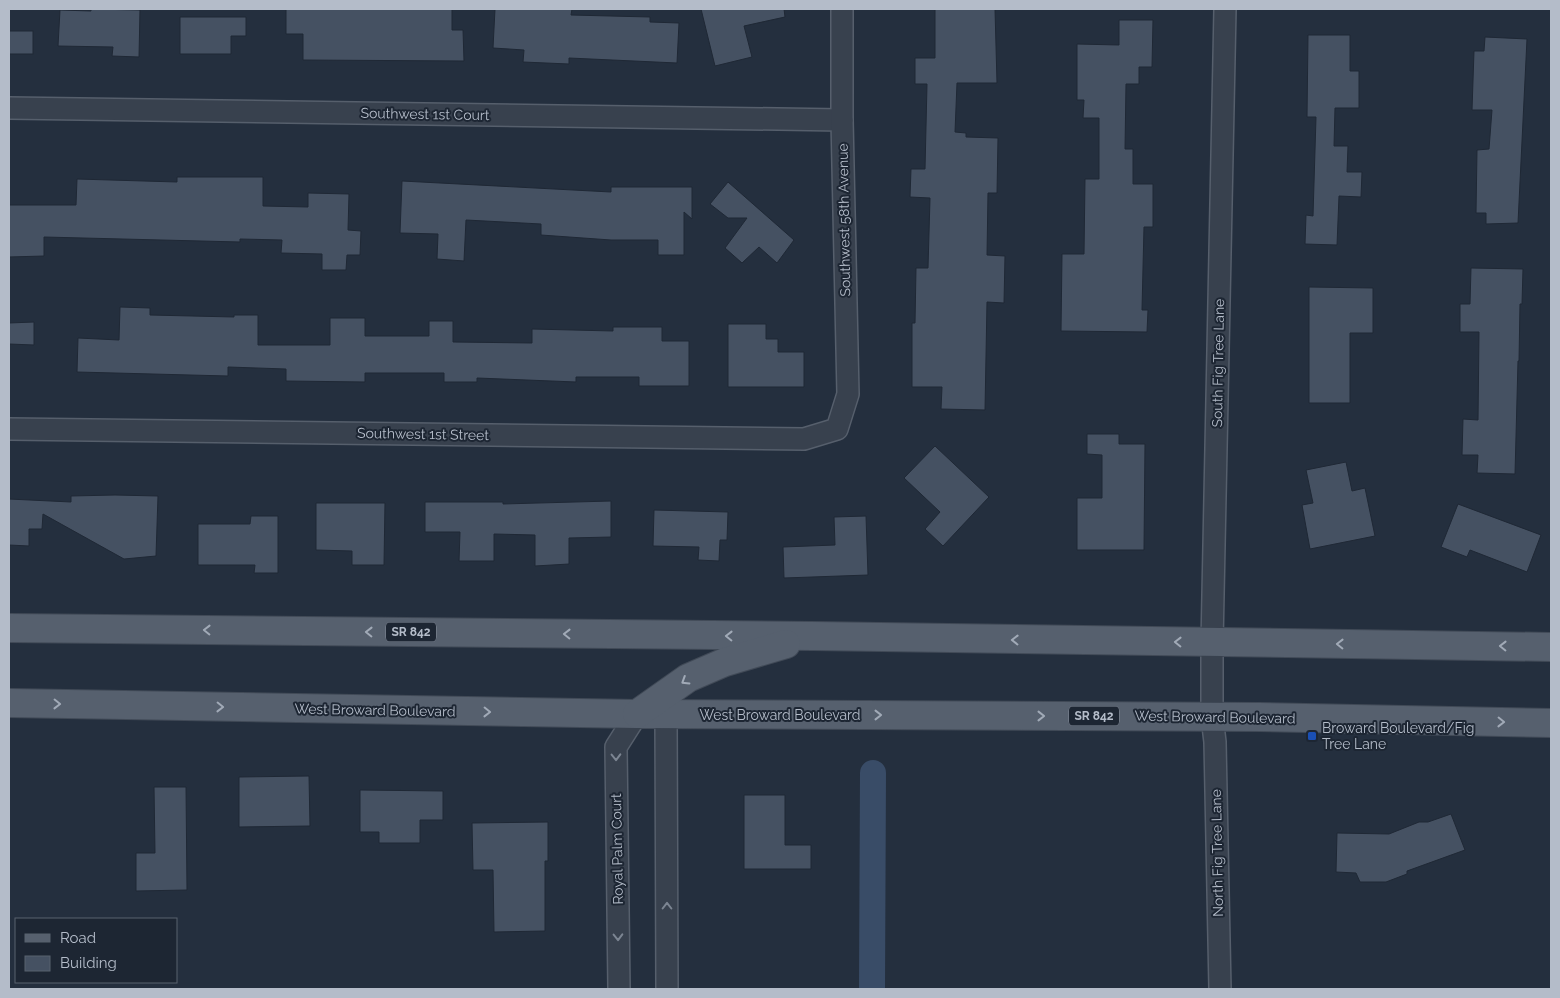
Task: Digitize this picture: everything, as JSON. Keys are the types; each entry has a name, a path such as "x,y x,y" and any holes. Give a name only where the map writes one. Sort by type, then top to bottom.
{"main road":[{"name":"SR 842","path":"9,628 813,636 1551,647"},
{"path":"637,714 688,678 725,662 813,636"},
{"name":"West Broward Boulevard","path":"9,703 637,714 1212,717 1551,724"}],"street":[{"name":"Southwest 58th Avenue","path":"837,429 848,394 842,120 842,9"},
{"name":"South Fig Tree Lane","path":"1212,717 1225,9"},
{"name":"Southwest 1st Court","path":"9,108 842,120"},
{"name":"Southwest 1st Street","path":"9,429 804,439 837,429"},
{"name":"Royal Palm Court","path":"619,989 616,747 637,714"},
{"path":"666,714 667,989"},
{"name":"North Fig Tree Lane","path":"1212,717 1215,742 1220,989"}],"building":[{"path":"91,9 140,10 139,57 112,56 113,47 58,46 60,10 91,11"},
{"path":"286,9 452,9 452,30 463,30 464,61 303,60 303,34 286,34"},
{"path":"495,9 572,9 571,15 650,17 650,22 679,23 677,63 569,58 569,64 523,62 524,50 493,48"},
{"path":"701,9 784,9 785,17 744,26 752,57 715,66"},
{"path":"935,9 995,9 997,83 957,83 955,132 966,133 966,137 998,138 997,193 988,193 987,255 1005,256 1004,303 987,302 985,410 941,409 942,387 912,387 912,323 915,323 916,268 928,268 930,198 910,197 911,169 925,169 927,84 915,84 915,58 935,58"},
{"path":"180,17 246,17 246,36 231,36 231,54 180,54"},
{"path":"1119,20 1153,20 1152,67 1139,67 1139,84 1126,84 1125,149 1133,149 1133,184 1153,184 1153,227 1144,227 1142,310 1148,310 1147,332 1061,331 1062,254 1084,254 1085,179 1099,179 1099,118 1083,118 1084,100 1077,100 1077,44 1119,45"},
{"path":"9,31 33,31 33,54 9,54"},
{"path":"1308,35 1350,35 1350,71 1359,71 1359,108 1335,108 1334,146 1348,146 1347,172 1362,172 1361,197 1339,196 1337,245 1305,244 1306,215 1313,216 1316,117 1307,117"},
{"path":"1485,37 1527,39 1518,223 1486,224 1486,213 1476,213 1477,150 1489,149 1492,110 1472,110 1474,51 1484,51"},
{"path":"177,177 263,177 263,206 308,207 308,193 349,194 348,230 361,231 360,255 347,255 346,270 322,270 322,254 281,253 282,240 240,239 240,242 44,237 44,256 9,257 9,205 76,205 77,179 177,182"},
{"path":"402,181 611,192 611,187 692,187 692,219 684,212 684,255 658,255 658,240 611,240 541,235 541,224 466,220 464,261 437,259 438,234 400,233"},
{"path":"728,182 794,240 777,263 759,247 742,263 725,248 747,218 728,218 710,204"},
{"path":"1471,268 1523,269 1522,304 1520,304 1515,474 1477,473 1478,455 1462,455 1463,419 1478,420 1479,332 1460,332 1460,304 1470,304"},
{"path":"1309,287 1373,288 1373,333 1350,333 1350,403 1309,403"},
{"path":"120,307 150,308 150,315 234,317 234,315 258,315 258,345 330,345 330,318 365,318 365,336 429,336 429,321 453,321 453,342 532,343 532,329 613,331 613,327 662,327 662,341 689,341 689,386 639,386 639,377 576,377 576,382 477,378 477,382 444,382 444,373 365,373 365,382 286,381 286,369 228,367 228,376 77,372 78,338 119,340"},
{"path":"34,322 34,345 9,344 9,323"},
{"path":"728,324 766,324 766,339 778,339 778,352 804,352 804,387 728,387"},
{"path":"1087,434 1119,434 1119,444 1145,444 1144,550 1077,550 1077,498 1102,498 1102,455 1087,454"},
{"path":"935,446 989,497 943,546 925,529 940,512 904,478"},
{"path":"1346,462 1352,491 1365,488 1375,536 1310,549 1302,505 1313,503 1306,470"},
{"path":"71,496 158,496 156,556 124,559 43,514 42,529 29,529 29,546 9,545 9,499 71,502"},
{"path":"611,501 611,537 569,538 569,564 535,566 535,535 494,534 494,561 459,561 460,532 425,532 425,502 503,502 503,504"},
{"path":"316,503 385,503 384,565 352,565 352,551 316,550"},
{"path":"1458,504 1541,535 1527,572 1470,550 1467,557 1441,547"},
{"path":"654,510 728,512 727,540 720,540 719,561 698,560 699,547 653,546"},
{"path":"251,516 278,516 278,573 254,573 255,565 198,565 198,524 250,524"},
{"path":"866,516 868,575 784,578 783,547 835,545 834,517"},
{"path":"309,776 310,826 239,827 239,777"},
{"path":"154,787 186,787 187,890 136,891 136,853 155,853"},
{"path":"360,790 443,791 443,820 420,820 420,843 379,843 379,832 360,832"},
{"path":"744,795 785,795 785,845 811,845 811,869 744,869"},
{"path":"1451,814 1465,850 1407,871 1407,874 1386,882 1360,882 1356,873 1336,872 1337,833 1389,834 1419,822 1428,822"},
{"path":"548,822 548,861 545,861 545,931 494,932 493,870 473,870 472,823"}],"waterway":[{"path":"872,989 873,773"}],"place":[{"name":"Broward Boulevard/Fig Tree Lane","path":"1312,736"}]}
